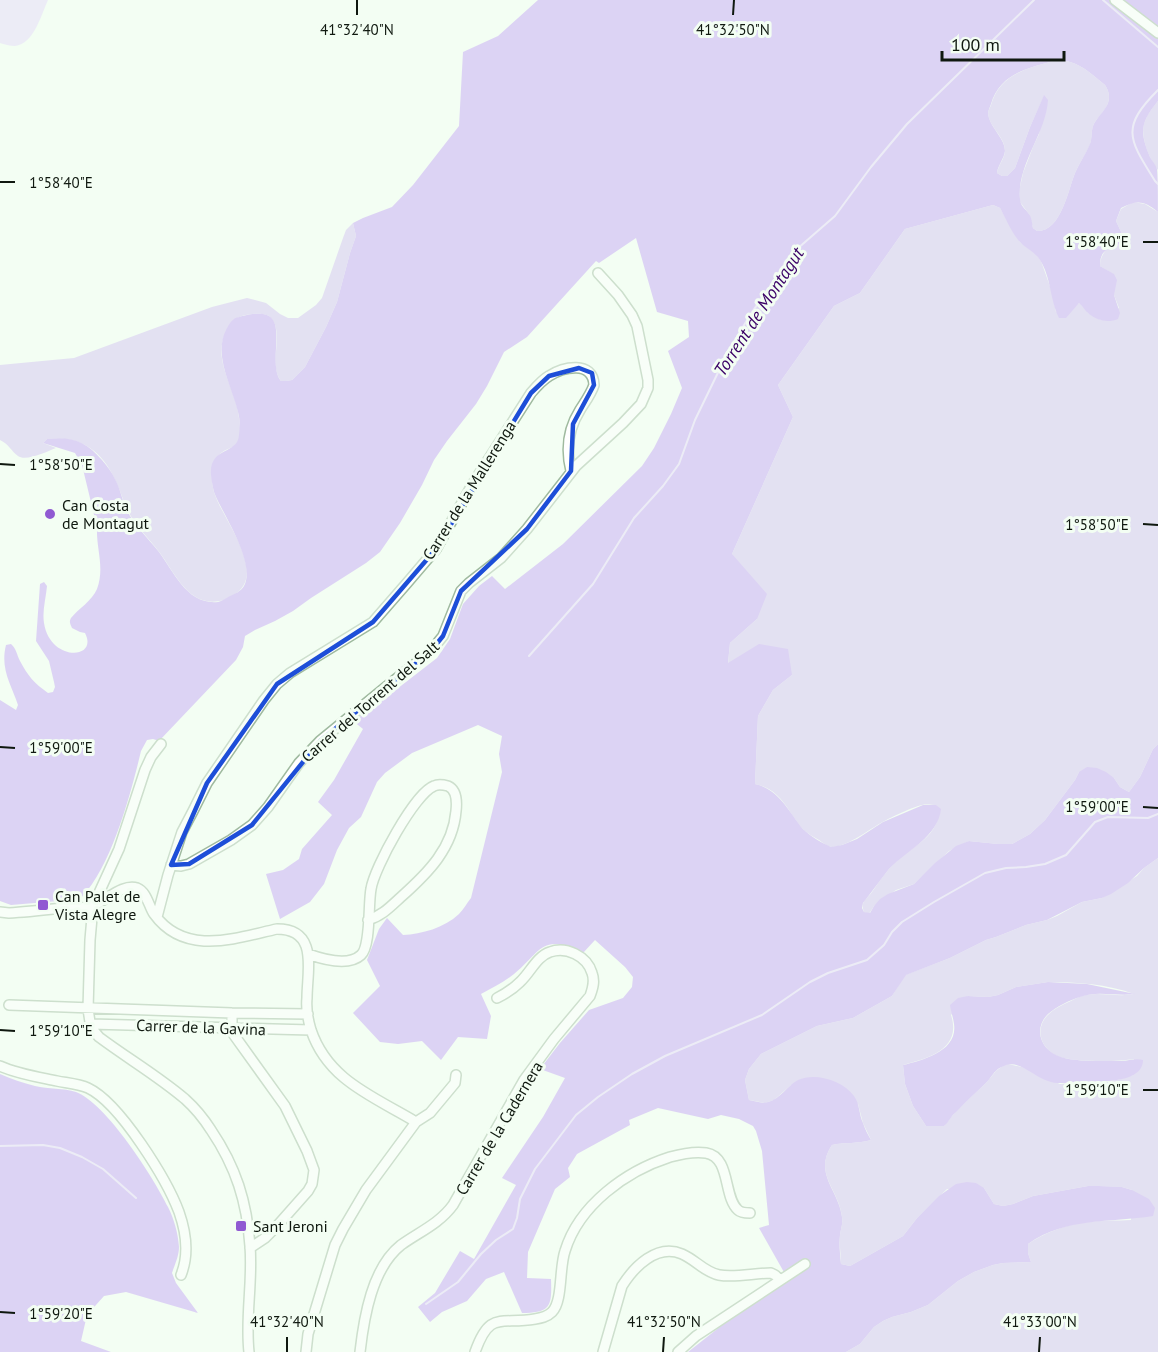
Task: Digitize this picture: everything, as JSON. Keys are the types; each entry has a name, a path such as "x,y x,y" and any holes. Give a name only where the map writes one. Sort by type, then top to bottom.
{"street":[{"path":"1115,0 1158,33"},
{"name":"Carrer del Torrent del Salt","path":"171,865 189,864 252,825 268,807 299,763 320,741 430,652 443,636 461,591 501,558 571,471 641,404 648,388 636,326 632,315 618,295 598,273"},
{"name":"Carrer de la Mallerenga","path":"156,917 182,832 207,783 277,684 314,657 373,622 436,549 472,485 531,393 540,382 560,370 579,368 588,370 592,374 594,385 573,424 568,450 571,471"},
{"path":"161,744 145,770 119,849 93,906 88,1007 93,1030 99,1037 185,1099 202,1117 223,1148 236,1175 244,1203 250,1248 247,1325 249,1352"},
{"path":"308,954 343,961 358,958 363,954 366,946 369,899 373,879 383,856 416,804 429,789 440,785 450,787 456,798 455,819 438,860 384,913 368,920"},
{"path":"0,912 16,913 93,906 130,887 143,893 156,917 167,928 184,937 206,941 231,939 278,929 286,929 297,934 303,940 308,954 307,1000 311,1030 324,1056 338,1073 353,1085 416,1122"},
{"name":"Carrer de la Cadernera","path":"360,1352 365,1315 384,1265 396,1250 440,1220 453,1205 524,1080 590,996 593,988 593,973 586,962 574,954 560,950 553,951 541,957 518,984 497,998"},
{"name":"Carrer de la Gavina","path":"9,1005 308,1014"},
{"path":"232,1013 234,1035 285,1106 314,1170 312,1184 303,1198 265,1238 250,1248"},
{"name":"Carrer de la Gavina","path":"91,1024 311,1030"},
{"path":"0,1066 20,1073 86,1087 105,1100 115,1111 150,1157 179,1214 186,1253 181,1275"},
{"path":"306,1352 308,1334 342,1229 366,1190 416,1122 430,1113 455,1083 456,1076"},
{"path":"475,1352 488,1326 511,1320 531,1320 547,1316 551,1312 558,1301 561,1262 573,1231 591,1207 604,1195 643,1167 688,1153 699,1152 713,1155 722,1165 733,1203 742,1212 750,1213"},
{"path":"603,1352 622,1286 645,1259 654,1255 681,1253 718,1275 771,1273 780,1280"},
{"path":"678,1352 696,1336 805,1264"}],"highlighted area":[{"path":"579,368 592,373 594,385 573,424 571,471 527,529 461,591 443,636 430,652 320,741 252,825 189,864 171,865 207,783 277,684 373,622 436,549 531,393 549,376"}],"shaded area":[{"path":"0,0 48,0 32,35 22,44 13,46 0,43"},
{"path":"538,0 1158,0 1158,101 1145,121 1143,133 1146,148 1157,169 1158,212 1140,202 1121,208 1116,221 1123,236 1119,244 1105,251 1101,257 1100,266 1114,274 1117,280 1114,295 1120,313 1118,319 1103,321 1088,313 1079,303 1066,318 1059,318 1040,260 1019,241 1000,208 993,205 905,229 860,293 834,306 778,385 793,417 732,554 767,594 757,619 730,643 728,663 759,644 788,649 792,675 773,690 758,716 755,784 771,791 788,808 803,829 831,847 857,839 883,822 923,805 936,805 941,809 934,828 889,869 863,903 864,912 870,913 880,899 888,894 914,884 956,846 969,841 1012,844 1030,834 1045,820 1079,772 1087,767 1106,772 1120,787 1129,792 1158,744 1158,858 1128,883 1102,898 1082,902 1047,920 986,940 950,958 906,975 892,996 853,1018 817,1026 761,1054 749,1069 745,1080 749,1100 768,1102 798,1080 813,1077 836,1082 856,1099 871,1140 832,1145 825,1165 842,1217 841,1264 850,1266 903,1236 939,1196 956,1184 967,1182 976,1183 984,1188 994,1204 1003,1206 1033,1196 1099,1186 1132,1190 1149,1199 1155,1208 1153,1216 1089,1222 1043,1235 1028,1244 1031,1262 1003,1263 974,1272 958,1281 928,1305 883,1321 874,1327 860,1344 846,1352 688,1352 721,1326 789,1281 759,1228 769,1225 762,1151 753,1126 739,1119 721,1115 708,1119 658,1108 629,1120 630,1125 577,1154 568,1168 570,1177 555,1189 528,1252 527,1278 551,1279 551,1296 548,1306 532,1313 522,1313 504,1272 486,1279 467,1301 442,1312 430,1322 418,1307 435,1293 460,1251 474,1259 516,1185 502,1178 543,1117 565,1078 540,1069 589,1010 623,998 632,987 633,977 595,940 583,953 558,944 550,944 543,947 510,977 481,994 491,1016 487,1039 458,1037 441,1060 422,1041 398,1044 380,1042 353,1013 380,986 367,960 379,929 387,918 403,935 425,932 453,919 471,898 502,772 499,754 502,736 478,725 412,753 385,773 377,782 361,817 349,828 337,850 324,884 310,902 280,919 266,874 283,870 299,859 302,849 332,815 318,802 334,780 363,729 353,721 437,658 450,639 463,604 479,586 492,576 505,589 563,544 642,466 654,448 682,388 668,351 689,337 688,321 657,312 636,238 599,263 596,261 527,337 504,352 476,404 434,460 400,523 380,552 293,611 245,636 243,647 236,660 159,741 147,740 141,751 126,807 111,848 93,883 82,897 11,905 0,901 0,700 16,710 18,705 5,669 6,645 13,646 23,666 35,682 48,693 53,692 55,687 49,661 36,641 40,584 44,582 47,586 44,623 48,636 55,645 63,650 72,653 80,652 88,642 85,633 72,628 70,621 95,593 100,573 97,527 82,465 75,453 43,443 47,439 71,439 84,444 96,454 114,476 126,509 133,520 159,552 182,586 190,593 207,602 218,602 241,589 247,577 243,553 215,495 211,475 214,459 234,446 237,441 240,424 223,361 222,350 226,330 236,318 253,314 269,316 276,328 276,366 281,381 292,380 305,367 337,302 356,236 353,223 392,207 413,185 459,126 463,52 498,36","holes":["1057,60 1083,68 1105,85 1109,101 1093,126 1090,144 1075,173 1058,218 1052,225 1037,231 1033,228 1030,216 1021,204 1020,186 1046,113 1048,100 1044,95 1015,168 1007,176 997,173 1005,151 988,113 995,94 1008,79 1026,69"]},
{"path":"1057,60 1072,62 1089,72 1105,85 1109,98 1107,106 1093,126 1090,145 1077,169 1058,218 1052,225 1037,231 1033,228 1029,214 1020,202 1020,187 1023,173 1039,134 1044,96 1015,168 1007,176 997,173 1005,147 988,113 995,94 1008,79 1026,69"},
{"path":"1158,101 1158,170 1148,153 1143,127 1146,118"},
{"path":"1133,202 1145,204 1158,212 1158,744 1129,792 1120,787 1114,778 1079,772 1045,820 1030,834 1012,844 969,841 949,851 914,884 896,890 874,906 869,914 864,912 864,901 894,864 926,838 933,829 938,815 936,805 922,805 905,811 836,847 828,846 809,834 778,796 755,784 758,716 773,690 792,675 728,664 730,643 757,619 732,554 793,417 778,385 834,306 860,293 905,229 993,205 1000,208 1020,242 1036,254 1041,261 1052,292 1056,312 1079,303 1088,313 1101,320 1119,308 1114,295 1113,274 1100,266 1102,256 1123,236 1116,221 1121,209"},
{"path":"353,223 356,236 337,302 305,367 292,380 281,381 277,374 277,333 270,316 258,314 239,317 232,323 223,341 221,352 237,407 240,436 236,445 224,451 213,464 213,486 215,495 241,548 246,562 247,575 243,587 232,596 223,600 208,601 199,599 184,586 134,521 106,463 90,448 71,440 47,439 43,443 56,448 22,458 0,440 0,365 74,358 212,307 247,298 266,303 288,318 298,318 322,298 346,230"},
{"path":"1158,858 1158,1352 846,1352 860,1344 874,1327 883,1321 928,1305 958,1281 974,1272 1003,1263 1031,1262 1028,1244 1048,1233 1079,1223 1131,1220 1132,1190 1122,1187 1088,1186 1033,1196 1003,1206 994,1204 984,1188 947,1189 917,1218 903,1236 850,1266 841,1264 842,1217 825,1165 832,1145 871,1140 858,1104 791,1085 774,1100 765,1103 749,1100 745,1080 749,1069 761,1054 817,1026 853,1018 892,996 905,975 950,958 986,940 1057,916 1082,902 1102,898 1137,876","holes":["1048,982 1103,986 1134,994 1092,994 1079,997 1050,1013 1040,1031 1044,1044 1053,1054 1076,1060 1134,1059 1133,1075 1108,1082 1060,1084 1022,1067 1008,1064 996,1071 944,1126 926,1126 913,1106 905,1084 903,1065 933,1055 948,1044 953,1027 951,1015 968,996 988,997 1016,987"]},
{"path":"1048,982 1087,984 1135,994 1094,994 1072,1000 1048,1014 1043,1020 1040,1033 1044,1045 1061,1057 1091,1061 1140,1059 1143,1060 1141,1068 1127,1078 1117,1080 1060,1083 1043,1079 1017,1065 1006,1065 998,1069 944,1126 926,1126 913,1106 905,1084 903,1065 938,1053 951,1041 954,1024 950,1005 958,998 988,997 1016,987"},
{"path":"0,1074 35,1086 76,1092 88,1099 115,1126 141,1161 174,1221 179,1247 172,1273 176,1283 198,1313 126,1292 104,1296 87,1315 81,1341 111,1352 0,1352"}],"waterway":[{"name":"Torrent de Montagut","path":"529,656 593,584 634,518 679,464 695,420 726,356 750,315 797,249 835,216 871,167 907,124 1034,0"},
{"path":"1103,0 1158,47"},
{"path":"1158,90 1138,114 1133,124 1132,134 1139,154 1158,184"},
{"path":"426,1304 458,1282 481,1254 513,1229 520,1199 535,1169 576,1115 632,1074 665,1056 762,1015 810,982 828,973 867,960 884,945 902,922 985,873 1006,868 1045,864 1066,855 1095,822 1108,817 1148,818 1158,814"},
{"path":"0,1146 43,1145 60,1148 103,1169 136,1198"}],"place":[{"name":"Can Costa de Montagut","path":"50,514"},
{"name":"Can Palet de Vista Alegre","path":"43,905"},
{"name":"Sant Jeroni","path":"241,1226"}]}
